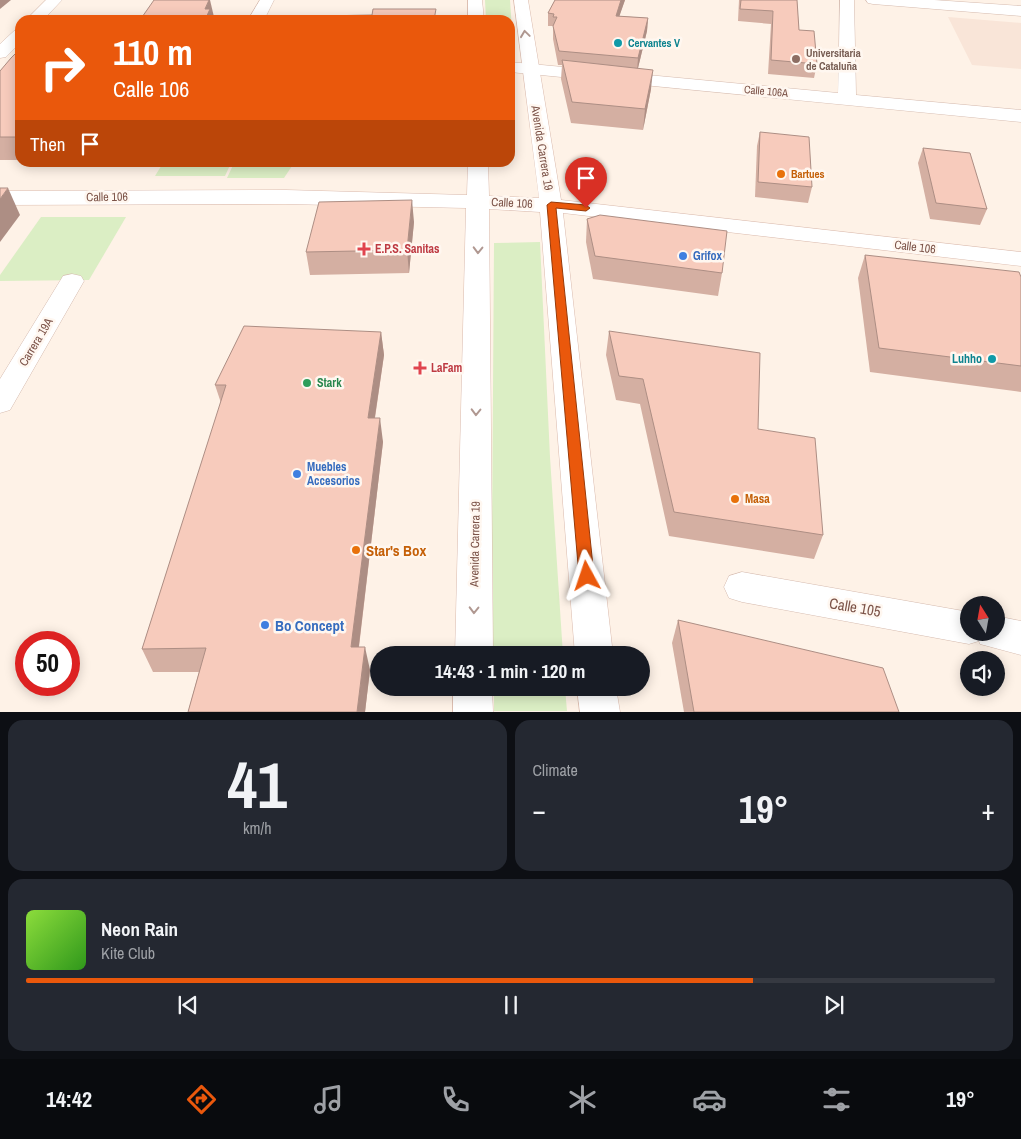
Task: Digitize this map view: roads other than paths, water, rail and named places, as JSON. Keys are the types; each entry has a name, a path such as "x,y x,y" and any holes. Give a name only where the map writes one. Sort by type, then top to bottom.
{"main road":[{"path":"39,15 55,0"},
{"path":"259,15 267,0"},
{"path":"475,0 476,15"},
{"name":"Avenida Carrera 19","path":"521,0 551,205 593,646"},
{"path":"847,0 847,99"},
{"path":"873,0 1021,11"},
{"path":"0,53 15,39"},
{"name":"Calle 106A","path":"515,68 1021,116"},
{"name":"Avenida Carrera 19","path":"474,646 478,167"},
{"name":"Calle 106","path":"0,198 267,197 478,201 551,205 1021,260"},
{"name":"Carrera 19A","path":"0,403 72,281"},
{"name":"Calle 105","path":"742,586 960,626"},
{"path":"1005,635 1021,638"},
{"path":"473,712 474,696"},
{"path":"598,696 600,712"}],"place":[{"name":"Cervantes V","path":"618,43"},
{"name":"Universitaria de Cataluña","path":"796,59"},
{"name":"Bartues","path":"781,174"},
{"name":"E.P.S. Sanitas","path":"364,249"},
{"name":"Grifox","path":"683,256"},
{"name":"Luhho","path":"992,359"},
{"name":"LaFam","path":"420,368"},
{"name":"Stark","path":"307,383"},
{"name":"Muebles Accesorios","path":"297,474"},
{"name":"Masa","path":"735,499"},
{"name":"Star's Box","path":"356,550"},
{"name":"Bo Concept","path":"265,625"}]}
